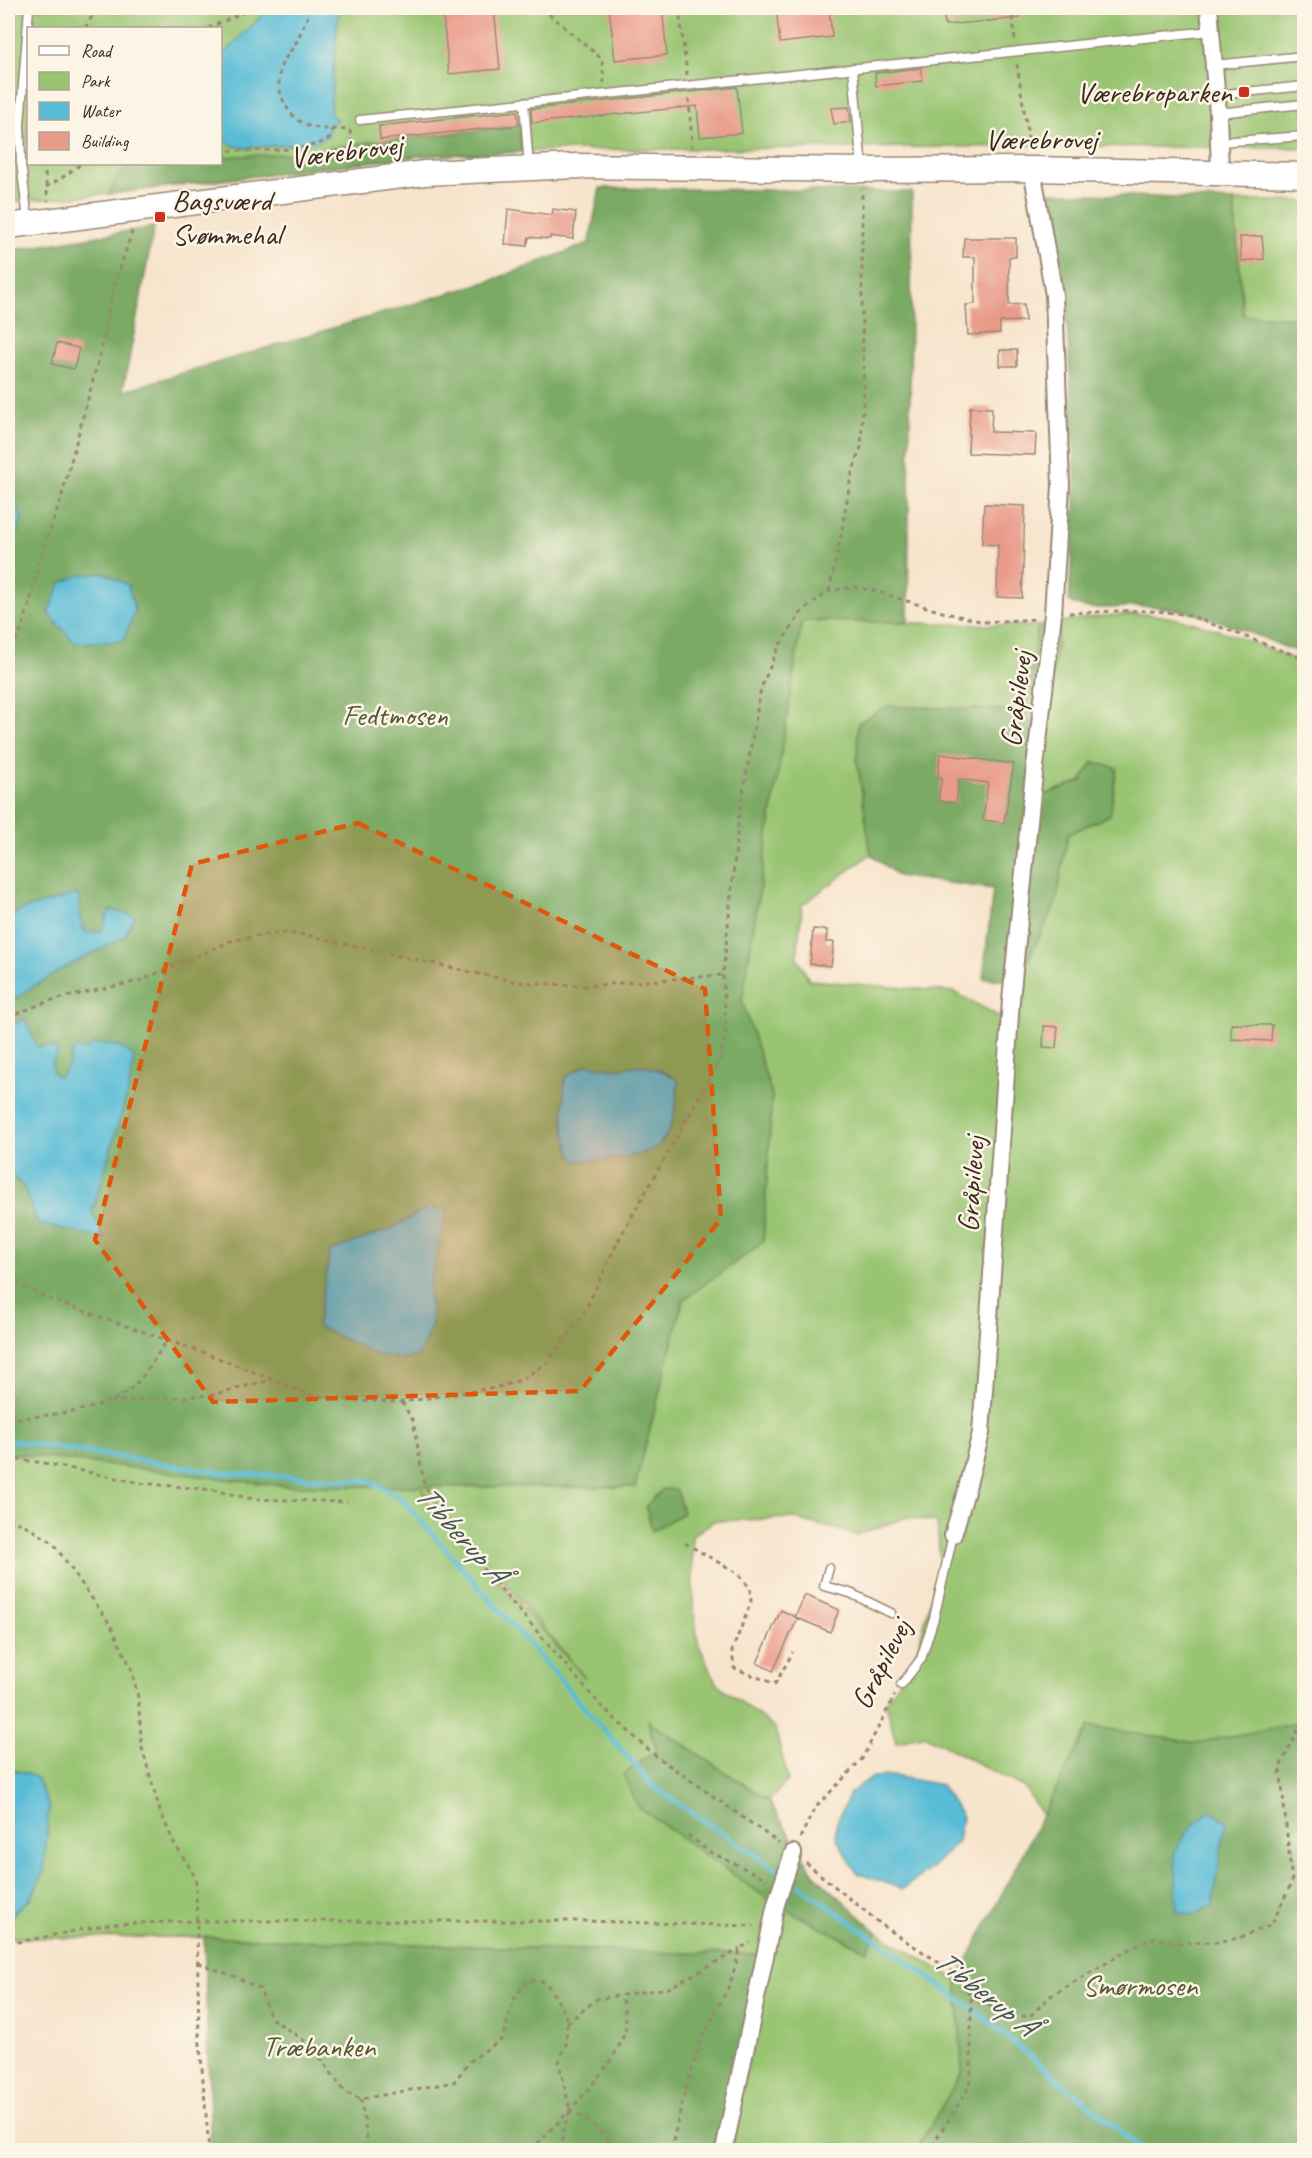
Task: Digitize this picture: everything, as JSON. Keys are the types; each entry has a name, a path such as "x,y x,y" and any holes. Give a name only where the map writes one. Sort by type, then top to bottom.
{"street":[{"path":"1209,8 1220,142 1220,172"},
{"name":"Værebrovej","path":"29,224 425,173 529,168 694,166 1305,175"},
{"name":"Gråpilevej","path":"952,1535 968,1488 981,1433 1011,1000 1053,614 1061,486 1054,296 1032,170"},
{"path":"724,2151 771,1927 794,1854"}],"lane":[{"path":"28,27 29,8"},
{"name":"Værebrovej","path":"360,120 1211,31"},
{"path":"27,34 20,124 21,163 29,224"},
{"path":"1214,65 1305,56"},
{"path":"853,68 862,170"},
{"path":"1216,95 1305,86"},
{"path":"524,102 529,168"},
{"path":"1218,113 1305,104"},
{"path":"1220,142 1305,136"},
{"name":"Gråpilevej","path":"901,1685 921,1659 934,1618 952,1535"},
{"path":"829,1568 824,1586 850,1593 891,1613"}],"path":[{"path":"86,27 97,8"},
{"path":"102,8 119,12 163,8"},
{"path":"210,27 247,11 249,8"},
{"path":"313,8 306,17 296,43 282,63 280,92 289,110 308,126 350,130"},
{"path":"542,8 602,59 605,94"},
{"path":"680,8 694,166"},
{"path":"1012,8 1032,170"},
{"path":"356,182 350,124 360,120"},
{"path":"222,150 294,148 321,144 330,138 332,128"},
{"path":"29,224 46,187 44,165"},
{"path":"46,187 80,165"},
{"path":"829,591 851,477 861,447 864,384 862,170"},
{"path":"8,647 19,636 30,603 38,564 63,492 99,357 113,291 138,211"},
{"path":"8,1278 52,1300 167,1340 314,1396 356,1401 402,1402 494,1388 521,1380 548,1362 585,1311 618,1241 720,1060 726,1030 723,975 739,816 761,688 780,646 803,610 829,591 854,587 984,622 1032,620 1053,614 1130,610 1179,613 1305,660"},
{"path":"8,1017 49,1001 142,980 231,941 267,933 306,935 516,982 585,986 723,975"},
{"path":"109,1402 127,1392 145,1375 167,1340"},
{"path":"8,1419 50,1415 109,1402 212,1395 272,1379"},
{"path":"402,1402 413,1421 424,1483 433,1503 468,1551 601,1706 652,1753 794,1854 882,1925 959,1976 971,1998 971,2077 966,2093 938,2136 933,2151"},
{"path":"8,1458 141,1483 213,1490 252,1499 347,1502"},
{"path":"8,1519 25,1525 53,1543 110,1624 131,1668 138,1697 142,1748 160,1811 196,1882 199,2033 209,2151"},
{"path":"685,1543 737,1573 750,1588 751,1602 732,1651 734,1668 775,1684 794,1652"},
{"name":"Gråpilevej","path":"794,1854 814,1808 862,1758 901,1685"},
{"path":"971,1998 1016,2016 1030,2016 1052,1995 1135,1946 1154,1938 1182,1943 1216,1942 1239,1938 1272,1924 1292,1882 1280,1767 1305,1717"},
{"path":"688,1835 710,1852 783,1886"},
{"path":"8,1944 110,1924 196,1920 585,1921 771,1927"},
{"path":"567,2023 597,1999 669,1988 740,1949 771,1927"},
{"path":"671,2151 683,2098 701,2040 730,1984 740,1949"},
{"path":"198,1963 260,1989 271,2018 312,2046 345,2092 361,2099 454,2082 470,2061 502,2039 515,1997 528,1980 546,1982 565,2013 567,2023 566,2045 559,2062 570,2110 562,2136 564,2151"},
{"path":"531,2151 570,2110 613,2058 626,2030 622,1995"},
{"path":"361,2099 367,2140 366,2151"},
{"path":"570,2110 590,2121 610,2145 612,2151"}],"highlighted area":[{"path":"358,823 705,989 721,1219 580,1391 213,1402 95,1240 192,864"}],"green space":[{"path":"8,8 1304,8 1304,148 1059,146 559,150 418,156 108,194 8,202"},
{"path":"519,126 522,152 418,156 108,194 119,174 132,165 222,165 222,157 299,153 351,144"},
{"name":"Fedtmosen","path":"600,188 912,192 908,622 802,621 742,1001 772,1095 763,1242 683,1300 635,1487 286,1486 8,1453 8,251 154,227 123,391 493,280 589,243"},
{"path":"1050,192 1234,201 1243,315 1304,318 1304,655 1227,624 1187,612 1146,606 1094,608 1075,605 1069,601 1076,485 1066,301"},
{"path":"1234,201 1304,201 1304,318 1243,316"},
{"path":"1145,614 1187,621 1207,626 1304,663 1304,1722 1196,1743 1089,1726 1042,1816 1025,1788 924,1735 896,1743 886,1703 918,1648 940,1562 937,1522 907,1517 857,1535 792,1518 714,1521 692,1536 693,1603 698,1643 716,1683 775,1728 788,1780 769,1801 649,1722 656,1749 638,1807 772,1902 760,1954 204,1937 8,1938 8,1453 286,1486 635,1487 683,1300 763,1242 772,1095 742,1001 802,620 1038,626 1024,720 857,760 871,854 802,905 797,957 809,980 954,992 1013,1024 1017,982 1056,902 1068,834 1110,815 1117,769 1093,762 1082,781 1033,799 1060,622 1103,616","holes":["422,1489 493,1568 585,1678 429,1503"]},
{"path":"1060,622 1034,799 1082,781 1093,762 1117,768 1110,815 1068,834 1056,902 1017,982 983,978 993,889 898,876 871,854 857,760 858,723 888,706 1005,710 1024,719 1038,626"},
{"path":"663,1489 677,1490 683,1513 652,1531 646,1506"},
{"path":"648,1721 769,1801 814,1874 877,1932 867,1951 772,1902 638,1807 623,1775 656,1750"},
{"name":"Smørmosen","path":"1304,1722 1304,2150 920,2150 920,2143 962,2072 957,1980 1089,1726 1196,1743"},
{"path":"780,1906 866,1951 877,1932 957,1980 963,2072 920,2143 920,2150 730,2150"},
{"name":"Træbanken","path":"204,1937 760,1954 721,2150 211,2150"}],"water":[{"path":"269,8 342,8 338,17 330,114 336,118 336,121 329,124 329,134 319,142 247,148 233,146 222,137 222,56"},
{"path":"8,482 22,519 8,557"},
{"path":"105,573 128,585 135,611 123,641 75,643 48,613 61,583 80,575"},
{"path":"78,894 80,918 86,933 101,931 110,910 135,916 124,937 64,968 8,1003 8,923 18,911"},
{"path":"25,1019 37,1047 50,1046 58,1051 52,1064 53,1073 59,1077 68,1067 72,1052 78,1048 87,1050 92,1044 114,1046 134,1056 129,1088 92,1212 105,1239 38,1224 24,1187 8,1172 8,1025"},
{"path":"587,1064 614,1069 642,1065 667,1073 678,1081 672,1121 661,1143 654,1149 633,1156 575,1161 565,1130 563,1110 565,1077"},
{"path":"427,1208 447,1210 429,1287 432,1324 419,1355 403,1360 377,1355 317,1326 330,1251 391,1229"},
{"path":"8,1768 36,1777 49,1807 44,1871 31,1898 8,1918"},
{"path":"894,1776 941,1785 962,1817 958,1841 933,1867 903,1889 857,1873 836,1837 836,1824 850,1793 872,1777"},
{"path":"1210,1811 1228,1822 1223,1837 1213,1905 1194,1915 1177,1912 1175,1850 1189,1829"}],"building":[{"path":"442,8 494,8 500,69 449,74"},
{"path":"609,8 662,8 667,55 615,60"},
{"path":"776,8 829,8 832,37 780,43"},
{"path":"943,8 1019,8 1020,18 945,25"},
{"path":"921,68 922,81 876,86 875,73"},
{"path":"737,87 742,133 700,137 697,106 532,123 531,109"},
{"path":"849,107 851,122 834,124 831,108"},
{"path":"517,111 519,125 380,140 379,126"},
{"path":"508,209 552,215 553,209 576,212 573,239 550,236 550,239 529,237 527,246 505,244"},
{"path":"1262,236 1264,259 1241,261 1240,237"},
{"path":"964,238 1016,238 1016,257 1009,257 1009,305 1024,304 1025,321 1000,322 1000,333 968,335 966,305 975,304 975,257 963,257"},
{"path":"57,343 79,348 74,369 52,364"},
{"path":"1000,350 1017,350 1017,366 1000,366"},
{"path":"970,407 992,408 991,432 1036,433 1035,455 968,453"},
{"path":"984,504 1025,506 1022,598 997,597 998,545 982,544"},
{"path":"940,754 1014,764 1004,823 983,820 988,783 959,779 956,803 938,801 942,777 938,777"},
{"path":"813,929 827,930 826,942 834,942 831,966 810,964"},
{"path":"1231,1024 1272,1025 1271,1041 1231,1039"},
{"path":"1044,1026 1058,1027 1056,1048 1043,1047"},
{"path":"805,1595 839,1610 830,1632 795,1617"},
{"path":"781,1610 798,1618 773,1671 757,1663"}],"waterway":[{"name":"Tibberup Å","path":"8,1440 224,1473 369,1481 399,1496 654,1787 776,1869"},
{"name":"Tibberup Å","path":"792,1880 973,2009 1143,2150"}],"place":[{"name":"Værebroparken","path":"1244,92"},
{"name":"Bagsværd Svømmehal","path":"160,217"}]}
